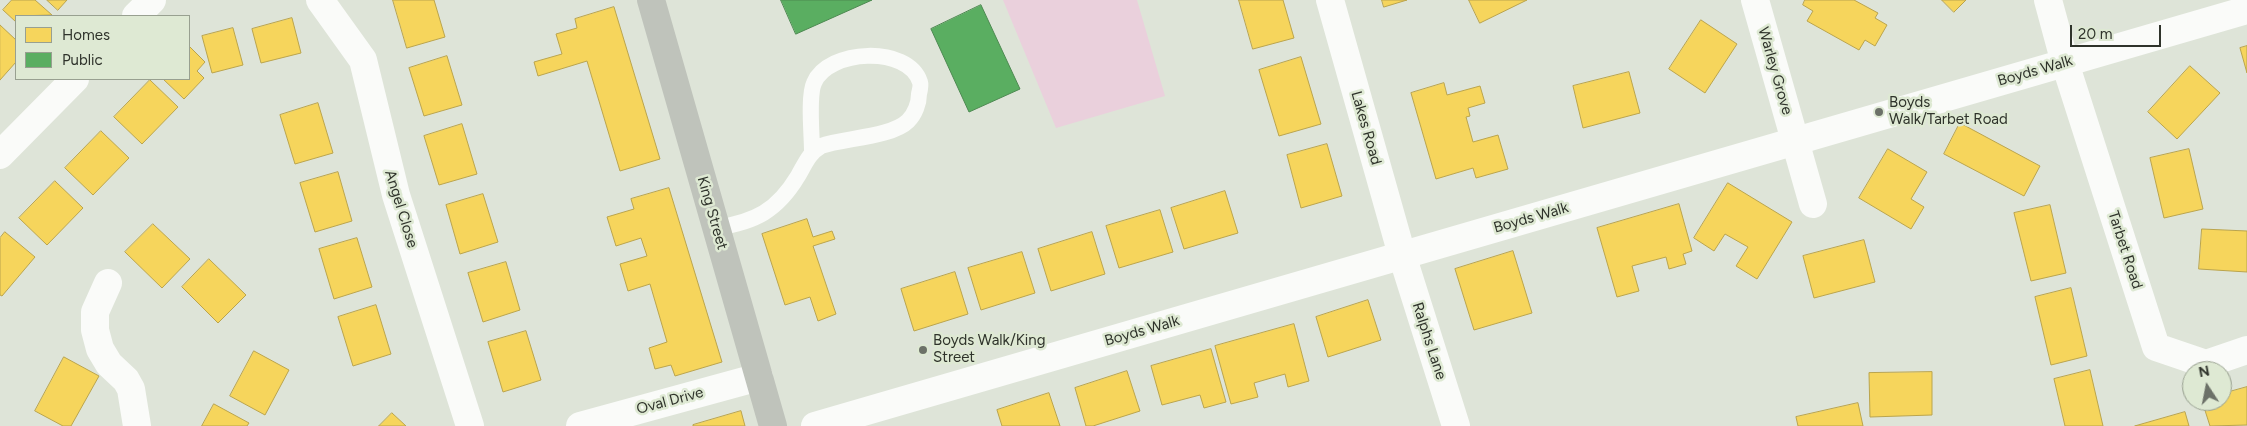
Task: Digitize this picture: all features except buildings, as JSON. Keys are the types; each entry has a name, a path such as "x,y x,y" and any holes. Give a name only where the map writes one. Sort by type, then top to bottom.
{"main road":[{"name":"King Street","path":"651,0 773,426"}],"street":[{"path":"137,15 152,0"},
{"name":"Angel Close","path":"320,0 363,60 396,195 470,426"},
{"name":"Lakes Road","path":"1330,0 1402,255"},
{"name":"Warley Grove","path":"1755,0 1814,204"},
{"path":"2048,0 2065,63"},
{"name":"Boyds Walk","path":"814,426 2247,10"},
{"name":"Tarbet Road","path":"2065,63 2156,347 2206,364 2247,350"},
{"path":"0,155 74,80"},
{"name":"Ralphs Lane","path":"1402,255 1456,426"},
{"path":"108,283 95,312 94,330 100,349 109,364 126,380 131,388 137,426"},
{"name":"Oval Drive","path":"587,425 642,418 759,377"}],"lane":[{"path":"716,228 743,224 769,211 784,196 812,151 813,84 820,74 838,61 857,56 898,60 920,82 919,99 915,112 907,122 895,130 830,143 812,151"}],"shaded area":[{"path":"1003,0 1137,0 1165,96 1056,128"}],"place":[{"name":"Boyds Walk/Tarbet Road","path":"1879,112"},
{"name":"Boyds Walk/King Street","path":"923,350"}]}
